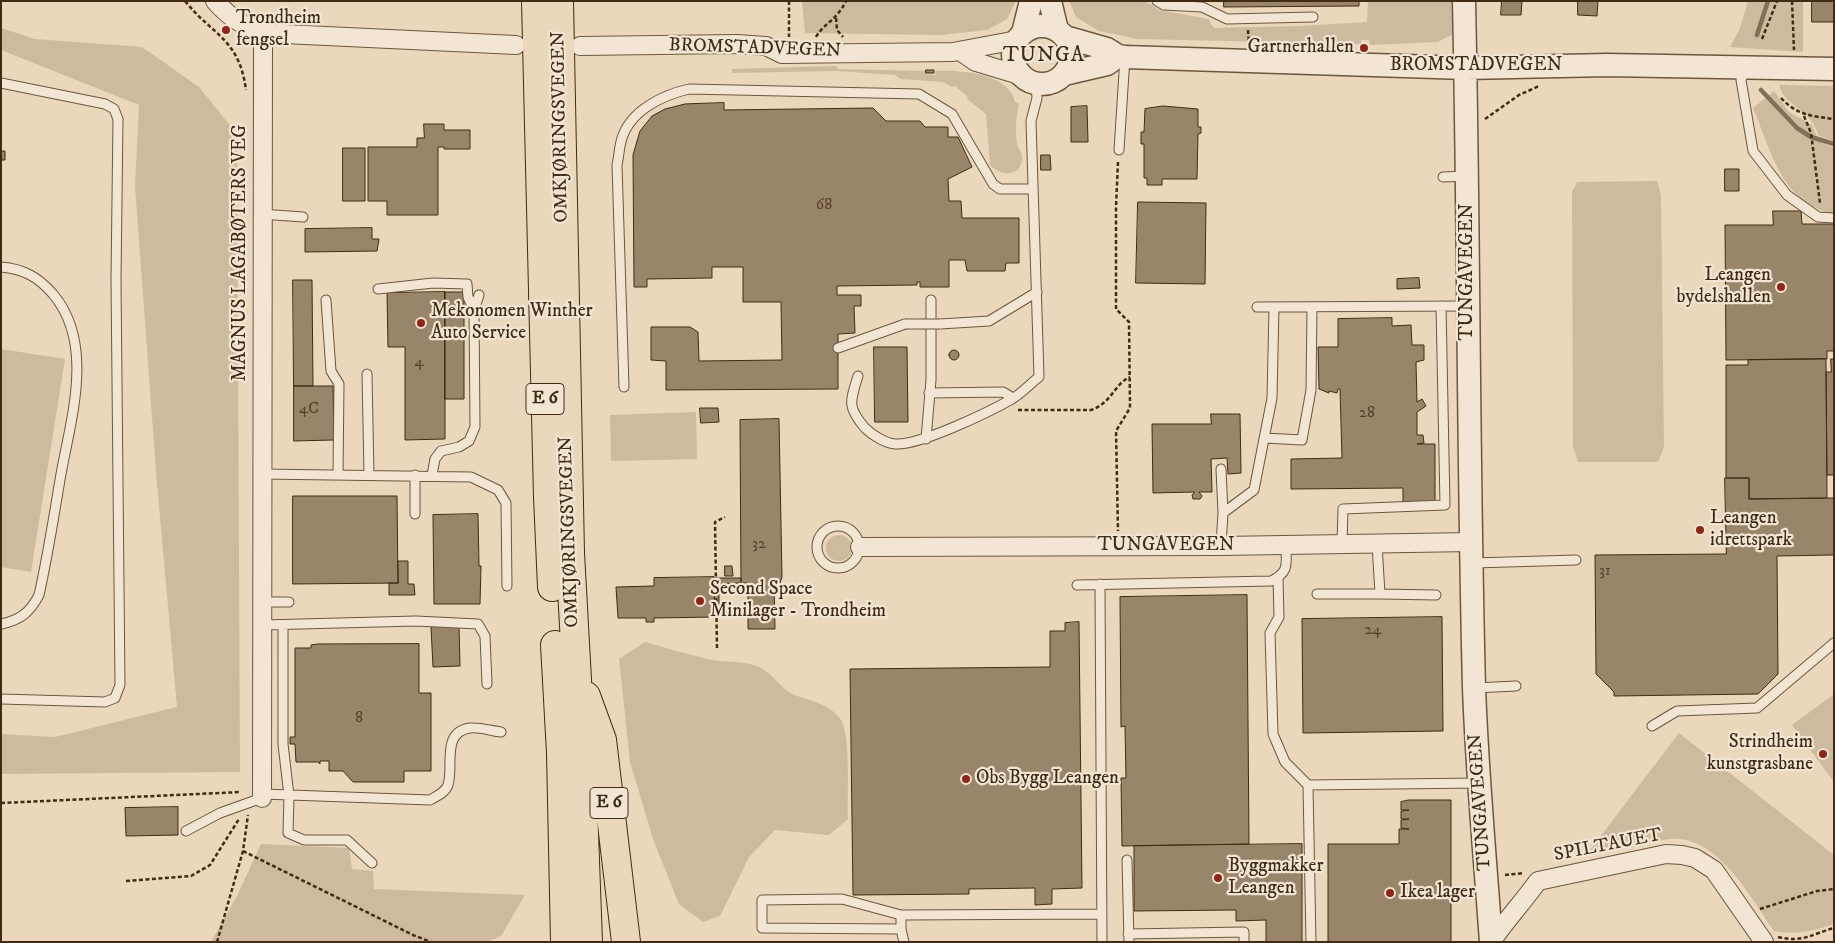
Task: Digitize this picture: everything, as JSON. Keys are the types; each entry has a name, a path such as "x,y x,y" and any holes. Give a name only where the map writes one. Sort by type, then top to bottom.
{"highway":[{"name":"OMKJØRINGSVEGEN","path":"536,1 548,497 561,753 565,942"},
{"name":"OMKJØRINGSVEGEN","path":"559,1 566,417 588,942"},
{"name":"E 6","path":"576,669 602,740 626,942"}],"street":[{"path":"215,1 230,16 263,33 516,45"},
{"path":"1028,80 1012,57 1031,1"},
{"path":"960,51 976,62 1028,80 1054,82 1064,74 1070,63 1071,54 1061,34 1050,1"},
{"name":"TUNGAVEGEN","path":"1464,1 1474,688 1491,942"},
{"path":"1020,36 1040,26 1061,34"},
{"name":"MAGNUS LAGABØTERS VEG","path":"256,797 262,625 261,214 263,33"},
{"name":"BROMSTADVEGEN","path":"1061,34 1107,49 1122,57 1466,68 1607,65 1834,69"},
{"name":"BROMSTADVEGEN","path":"580,46 737,44 766,46 782,54 960,51 1020,36"},
{"name":"BROMSTADVEGEN","path":"1064,74 1107,64 1122,57"},
{"name":"TUNGAVEGEN","path":"860,546 1377,544 1472,553"},
{"name":"SPILTAUET","path":"1491,942 1538,881 1666,854 1695,858 1714,870 1746,916 1768,939"}],"lane":[{"path":"1157,1 1164,5 1202,7 1227,19 1313,17"},
{"path":"1119,150 1122,57"},
{"path":"1746,68 1741,80 1753,151 1787,195 1818,217 1833,218"},
{"path":"858,376 850,402 856,418 871,435 894,444 926,439 1014,398 1039,377 1031,121 1036,98 1028,80"},
{"path":"1,83 105,104 114,110 118,120 116,279 120,685 116,698 105,702 1,699"},
{"path":"624,387 617,166 622,137 636,116 656,101 689,89 919,94 952,114 993,184 1000,189 1032,189"},
{"path":"1443,177 1468,176"},
{"path":"261,214 303,217"},
{"path":"1,267 28,272 37,278 56,297 70,325 77,369 67,439 39,595 30,611 24,616 1,624"},
{"path":"378,289 433,283 467,284 468,297 474,310"},
{"path":"838,348 904,324 989,321 1037,292"},
{"path":"432,474 435,459 441,450 459,447 469,441 475,427 474,310 479,295"},
{"path":"326,300 331,371 339,384 338,475"},
{"path":"926,439 931,380 931,300"},
{"path":"1257,306 1469,306"},
{"path":"1264,438 1302,440 1311,390 1312,306"},
{"path":"1342,544 1342,509 1444,505 1441,306"},
{"path":"1223,513 1254,490 1272,398 1274,307"},
{"path":"367,374 369,475"},
{"path":"929,393 1003,392 1014,398"},
{"path":"1221,468 1223,513 1221,546"},
{"path":"262,474 432,474 471,477 498,490 506,503 507,586"},
{"path":"415,475 415,514"},
{"path":"838,526 850,529 860,546 859,553 851,564 839,568 826,564 818,554 817,548 821,535 826,530 838,526"},
{"path":"1377,544 1380,594"},
{"path":"1077,585 1271,581 1282,576 1286,568 1286,545"},
{"path":"1472,553 1576,560"},
{"path":"1278,578 1279,617 1270,633 1273,734 1285,762 1308,785 1311,942"},
{"path":"1100,584 1102,942"},
{"path":"1318,594 1436,595"},
{"path":"261,602 289,602"},
{"path":"262,625 416,621 478,624 485,636 487,684"},
{"path":"283,625 283,744 289,796 288,834 304,840 347,840 372,863"},
{"path":"1652,726 1677,711 1757,708 1834,643"},
{"path":"1474,688 1516,686"},
{"path":"186,831 256,797 289,796 430,800 441,795 448,785 451,741 458,734 469,728 501,732"},
{"path":"1308,785 1480,783"},
{"path":"1127,860 1128,938 1244,932 1244,942"},
{"path":"901,929 762,928 762,900 842,899 901,916 1102,914"},
{"path":"901,916 904,942"}],"path":[{"path":"185,1 204,22 224,38 234,51 240,66 246,95"},
{"path":"789,1 789,37"},
{"path":"816,39 819,32 836,18 846,1"},
{"path":"1762,39 1777,1"},
{"path":"1792,1 1795,57"},
{"path":"836,18 837,30 846,40"},
{"path":"1248,30 1249,46"},
{"path":"1485,118 1519,95 1542,84"},
{"path":"1781,98 1791,109 1804,116 1834,119"},
{"path":"1483,109 1486,123"},
{"path":"1804,116 1811,133 1819,202 1833,218"},
{"path":"1119,150 1116,208 1116,310 1129,322 1130,377 1130,408 1116,431 1119,546"},
{"path":"1011,413 1018,410 1091,410 1101,406 1111,397 1123,380 1130,377"},
{"path":"717,648 715,522 725,517"},
{"path":"1,804 256,797"},
{"path":"216,942 243,851 256,797"},
{"path":"126,881 191,876 210,865 256,797"},
{"path":"243,851 412,935 431,942"},
{"path":"1504,865 1505,884"},
{"path":"1746,916 1774,903 1834,888"},
{"path":"1768,939 1814,937 1824,930 1834,928"}],"shaded area":[{"path":"802,1 1016,1 1007,19 987,30 941,35 805,33"},
{"path":"1069,1 1145,1 1160,10 1208,19 1214,28 1367,22 1368,1 1457,1 1458,12 1452,35 1437,42 1370,45 1369,40 1361,40 1361,44 1138,39 1099,31 1076,17"},
{"path":"1748,1 1803,1 1803,52 1730,47 1740,28"},
{"path":"1,28 35,39 142,47 199,87 237,134 240,772 1,774 1,734 55,737 177,707 156,472 135,186 139,105 1,50"},
{"path":"837,66 837,69 925,71 925,74 935,75 936,71 958,71 994,79 1011,92 1015,102 1019,104 1016,134 1017,144 1022,156 1021,164 1014,172 1009,173 994,169 990,165 986,114 967,99 968,97 955,86 952,87 943,82 901,79 895,75 836,71 732,73 732,69"},
{"path":"1779,85 1834,86 1834,141 1819,136 1810,119 1787,99"},
{"path":"1774,91 1789,112 1812,125 1819,142 1834,148 1834,214 1816,208 1801,199 1780,173 1753,108"},
{"path":"1657,181 1661,195 1664,447 1658,462 1578,462 1573,446 1572,192 1577,182"},
{"path":"1,349 65,359 31,572 1,567"},
{"path":"696,412 697,459 611,461 610,415"},
{"path":"839,535 848,539 852,548 848,557 839,561 830,557 826,548 830,539"},
{"path":"645,642 708,659 745,663 762,668 792,694 819,703 831,710 841,720 844,728 848,768 848,819 829,835 775,830 749,857 720,916 703,922 679,904 653,839 630,762 619,659"},
{"name":"Strindheim kunstgrasbane","path":"1834,694 1834,782 1792,725"},
{"path":"1679,733 1834,855 1834,924 1804,932 1774,931 1731,871 1717,857 1703,847 1687,840 1670,839 1611,849 1590,850"},
{"path":"261,844 349,848 352,869 373,871 374,889 525,895 501,936 487,942 211,942 237,896"}],"building":[{"path":"1224,1 1359,1 1359,6 1224,7"},
{"path":"1502,1 1522,1 1521,15 1501,15"},
{"path":"1578,1 1598,1 1597,16 1578,15"},
{"path":"1812,1 1834,1 1834,22 1812,22"},
{"path":"926,70 934,70 934,73 926,73"},
{"path":"724,103 724,110 873,108 886,121 920,121 925,127 948,127 948,137 958,137 972,167 948,179 949,201 961,201 962,218 1019,218 1019,263 1006,263 1005,271 967,271 965,260 949,260 949,287 920,287 920,282 917,282 917,285 837,286 837,295 861,295 861,306 854,306 855,333 838,334 838,389 666,390 666,361 651,360 651,327 690,327 698,332 699,361 782,360 781,302 743,302 743,267 712,267 712,278 647,279 647,287 634,287 633,155 640,131 652,116 665,109 685,104"},
{"path":"1087,106 1088,142 1071,142 1071,107"},
{"path":"1163,106 1198,109 1198,127 1201,127 1201,133 1198,134 1197,179 1162,179 1162,185 1147,185 1147,178 1144,178 1144,144 1141,144 1141,132 1144,132 1145,109"},
{"path":"424,124 444,124 444,130 470,130 470,149 444,149 444,147 438,147 438,215 387,215 387,201 368,201 368,147 417,147 417,138 424,138"},
{"path":"343,148 365,148 365,201 343,201"},
{"path":"1,151 5,151 5,160 1,160"},
{"path":"1041,155 1050,155 1051,170 1041,170"},
{"path":"1725,169 1739,169 1739,191 1725,191"},
{"path":"1138,202 1206,203 1205,284 1136,283"},
{"path":"1773,211 1801,211 1802,224 1834,224 1834,351 1827,351 1827,359 1726,360 1725,225 1773,225"},
{"path":"372,228 372,239 379,239 377,251 305,252 305,229"},
{"path":"1419,278 1420,288 1397,289 1397,279"},
{"path":"293,280 312,280 313,386 294,386"},
{"path":"445,292 445,439 405,440 405,347 388,347 387,293"},
{"path":"445,292 464,292 464,399 445,399"},
{"path":"1392,318 1392,326 1411,325 1412,345 1424,345 1424,360 1416,362 1417,402 1422,399 1426,406 1417,412 1417,435 1423,435 1424,443 1417,444 1435,444 1435,502 1403,502 1403,488 1291,489 1291,459 1342,458 1340,389 1338,389 1337,393 1329,391 1329,393 1319,389 1318,347 1338,347 1338,319"},
{"path":"874,347 907,347 908,422 875,422"},
{"path":"954,350 959,355 954,360 949,355"},
{"path":"1826,359 1827,498 1749,499 1749,478 1726,478 1726,365 1748,365 1748,360"},
{"path":"1831,359 1834,359 1834,475 1827,475 1826,372 1831,372"},
{"path":"294,386 333,386 334,440 294,441"},
{"path":"700,408 718,408 719,422 701,423"},
{"path":"1211,414 1240,414 1241,473 1228,474 1227,458 1211,459 1212,492 1199,492 1202,496 1200,499 1193,499 1192,495 1195,492 1153,493 1152,424 1211,424"},
{"path":"779,419 782,577 780,583 774,583 775,629 748,629 748,583 741,583 740,420"},
{"path":"1725,478 1749,478 1749,499 1834,498 1834,555 1777,556 1778,674 1758,694 1614,696 1614,692 1596,674 1595,555 1726,554"},
{"path":"293,496 397,496 398,583 293,584"},
{"path":"478,514 479,566 481,566 480,604 434,604 433,515"},
{"path":"398,561 408,561 408,584 414,584 415,595 389,595 389,583 398,583"},
{"path":"725,566 732,566 733,576 725,576"},
{"path":"714,577 715,617 654,618 654,622 646,622 646,618 618,618 616,587 654,586 654,578"},
{"path":"714,578 741,578 741,583 719,584 719,616 715,617"},
{"path":"1247,595 1249,844 1122,846 1121,778 1126,778 1125,726 1121,727 1120,597"},
{"path":"1442,617 1443,731 1303,733 1302,619"},
{"name":"Obs Bygg Leangen","path":"1079,622 1082,888 1052,889 1052,904 1035,905 1035,888 969,889 969,894 853,895 850,669 1050,667 1050,631 1065,631 1065,623"},
{"path":"459,626 460,666 433,667 431,627"},
{"path":"318,644 419,644 419,693 431,693 431,771 404,771 404,782 353,782 343,771 329,771 329,761 320,761 320,764 318,762 296,762 295,744 290,744 290,737 295,737 295,648 311,648 311,645"},
{"name":"Ikea lager","path":"1409,800 1451,800 1451,942 1328,942 1328,844 1399,844 1399,829 1409,829 1401,828 1401,820 1409,819 1401,819 1401,811 1409,810 1401,810 1401,802"},
{"path":"178,807 178,835 126,836 125,808"},
{"name":"Byggmakker Leangen","path":"1302,844 1302,942 1266,942 1266,920 1236,921 1236,910 1134,911 1134,846"}],"waterway":[{"path":"1757,35 1768,1"},
{"path":"1761,90 1797,128 1811,137 1834,144"}],"place":[{"name":"Trondheim fengsel","path":"226,30"},
{"name":"Gartnerhallen","path":"1364,48"},
{"name":"Leangen bydelshallen","path":"1781,287"},
{"name":"Mekonomen Winther Auto Service","path":"421,323"},
{"name":"Leangen idrettspark","path":"1700,530"},
{"name":"Second Space Minilager - Trondheim","path":"700,601"},
{"name":"Strindheim kunstgrasbane","path":"1823,754"},
{"name":"Obs Bygg Leangen","path":"966,779"},
{"name":"Byggmakker Leangen","path":"1218,878"},
{"name":"Ikea lager","path":"1390,893"}],"district":[{"name":"TUNGA","path":"1044,57"}]}
